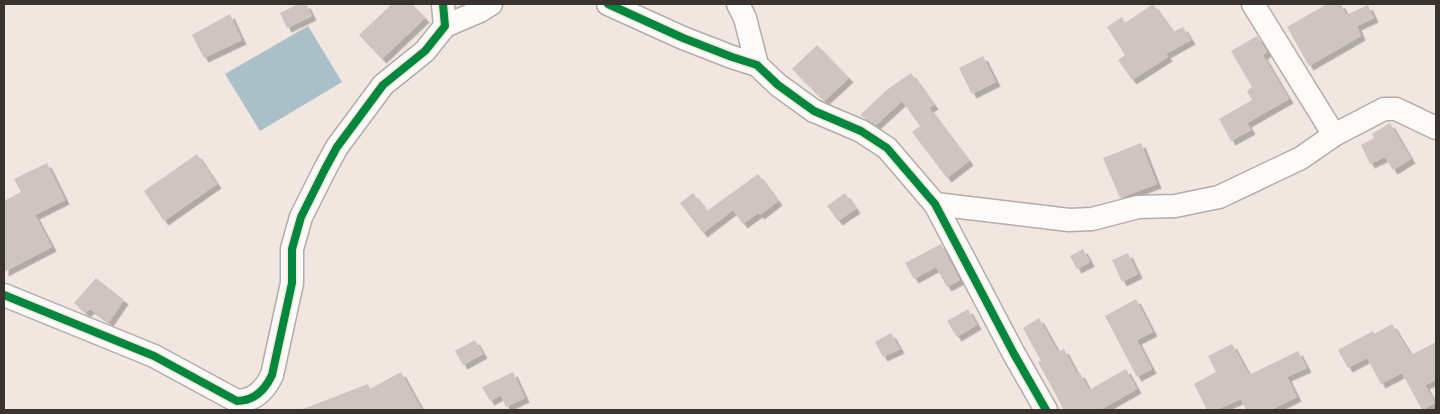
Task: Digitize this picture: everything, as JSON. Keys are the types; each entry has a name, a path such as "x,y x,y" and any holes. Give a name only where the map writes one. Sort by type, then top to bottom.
{"street":[{"path":"443,4 445,26"},
{"path":"4,295 154,356 237,401 248,401 267,386 272,375 292,282 292,249 301,217 337,147 383,85 425,50 445,26 480,11 491,4"},
{"path":"608,4 683,38 732,58 757,65 778,85 814,110 861,131 887,148 935,204 1014,354 1046,410"},
{"path":"738,4 745,18 757,65"},
{"path":"1253,4 1334,135"},
{"path":"935,204 1069,220 1092,219 1138,207 1175,206 1219,197 1301,158 1334,135 1384,109 1396,109 1436,128"}],"water":[{"path":"308,26 342,82 260,131 225,74"}],"building":[{"path":"298,4 306,4 312,16 287,28 280,13"},
{"path":"392,4 412,4 425,18 382,59 359,35"},
{"path":"1153,4 1173,32 1183,27 1191,40 1166,54 1168,57 1132,80 1118,60 1125,55 1107,27 1122,17 1125,23"},
{"path":"1327,4 1341,4 1346,15 1368,5 1374,18 1357,26 1361,36 1309,66 1287,27"},
{"path":"230,14 242,40 204,58 192,35"},
{"path":"1257,36 1267,52 1263,55 1289,99 1247,123 1251,130 1231,141 1219,119 1252,100 1247,91 1252,87 1231,51"},
{"path":"817,45 849,78 824,101 792,69"},
{"path":"983,56 996,82 972,94 959,68"},
{"path":"911,73 934,105 929,108 969,161 947,178 912,132 920,126 902,101 876,125 860,115 888,89"},
{"path":"1390,123 1411,159 1393,170 1385,157 1370,164 1361,145 1374,138 1372,134"},
{"path":"1141,143 1157,184 1120,198 1103,158"},
{"path":"197,154 217,184 164,221 144,191"},
{"path":"47,163 65,200 35,215 52,247 4,272 4,201 21,192 14,179"},
{"path":"758,174 778,201 760,215 758,213 743,224 733,210 703,233 680,203 693,193 707,211"},
{"path":"845,193 856,209 838,221 827,206"},
{"path":"941,244 960,280 947,287 936,267 914,279 905,263"},
{"path":"1083,249 1090,262 1077,269 1070,256"},
{"path":"1128,253 1138,274 1122,282 1112,260"},
{"path":"96,278 124,300 109,322 90,309 86,313 74,303"},
{"path":"1136,299 1153,332 1137,340 1152,369 1137,377 1105,316"},
{"path":"968,309 977,325 957,337 947,321"},
{"path":"1039,318 1058,352 1064,349 1077,374 1080,373 1089,390 1126,369 1137,389 1100,410 1064,410 1038,362 1041,361 1023,328"},
{"path":"1392,324 1411,355 1436,342 1436,380 1425,385 1435,403 1422,410 1402,373 1381,384 1367,358 1348,368 1338,350 1373,331 1374,334"},
{"path":"891,333 900,349 883,357 875,342"},
{"path":"475,340 483,354 463,365 455,351"},
{"path":"1232,344 1249,375 1298,351 1307,368 1287,377 1297,397 1271,410 1246,410 1241,399 1216,410 1207,410 1194,384 1216,372 1208,356"},
{"path":"401,372 422,410 303,410 368,384 370,389"},
{"path":"513,372 525,398 506,407 501,395 490,401 482,387"}],"cycle path":[{"path":"4,295 154,356 237,401 254,397 262,390 272,375 292,283 292,249 301,217 337,147 383,85 425,51 445,26 443,4"},
{"path":"608,4 683,38 757,65 778,85 814,111 861,131 887,148 935,204 1014,354 1046,410"}]}
